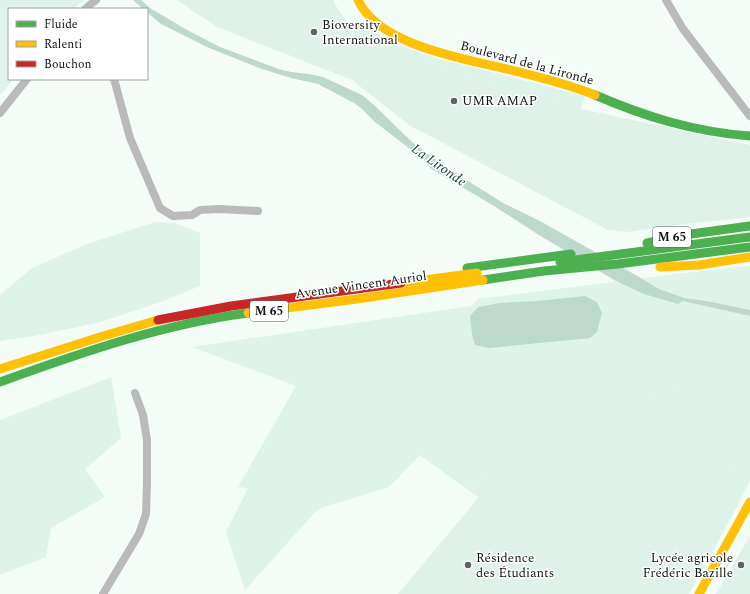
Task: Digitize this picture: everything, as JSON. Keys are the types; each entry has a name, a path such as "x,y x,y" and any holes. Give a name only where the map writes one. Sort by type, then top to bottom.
{"main road":[{"name":"Boulevard de la Lironde","path":"358,0 370,19 384,29 410,42 436,52 576,88 622,107 672,122 700,129 750,136"},
{"name":"M 65","path":"317,294 426,274 622,247 691,234 750,226"},
{"name":"Avenue Vincent Auriol","path":"0,369 154,321 231,306 413,280 750,237"},
{"name":"Avenue Vincent Auriol","path":"0,382 114,343 182,325 224,316 315,305 544,271 596,270 618,264 750,247"},
{"name":"M 65","path":"596,270 628,270 699,265 750,258"},
{"path":"699,594 750,502"}],"street":[{"path":"666,0 683,29 750,116"},
{"path":"0,113 26,80"},
{"path":"114,80 130,138 160,208 173,216 192,215 200,210 219,209 258,211"},
{"name":"Avenue Vincent Auriol","path":"0,364 53,352"},
{"path":"103,594 139,534 146,514 147,440 143,415 135,393"}],"shaded area":[{"path":"0,0 84,0 74,8 8,8 8,80 13,80 0,95"},
{"path":"177,0 334,0 334,3 352,29 352,35 405,60 500,90 750,145 750,217 627,232 608,230 409,125 352,80 217,27"},
{"path":"363,21 379,34 407,48 439,59 585,96 581,109 500,90 405,60 354,36 352,29"},
{"path":"155,222 174,223 200,233 200,286 161,302 97,323 34,336 0,341 0,295 32,268 87,244"},
{"path":"750,266 750,480 739,503 731,485 725,446 707,413 681,391 649,401 622,427 616,469 584,518 552,534 539,489 522,462 508,461 494,471 472,493 420,455 389,487 318,509 245,590 226,532 248,488 238,487 296,386 192,347 471,306 478,299"},
{"path":"111,377 121,438 85,469 105,497 51,528 46,557 0,575 0,420"},
{"path":"681,391 707,413 725,446 731,485 739,503 689,594 398,594 479,497 472,493 494,471 508,460 522,462 539,489 552,533 616,469 621,427 649,401"},
{"name":"Lycée agricole Frédéric Bazille","path":"750,536 750,594 716,594"}],"water":[{"name":"La Lironde","path":"133,0 141,0 150,8 187,30 220,47 279,69 323,77 362,95 412,142 443,165 503,203 540,221 659,289 684,298 750,310 750,316 683,301 678,304 644,294 616,281 430,168 423,159 375,122 354,103 318,84 291,78 259,68 207,47 161,24 148,13 148,8 142,8"},
{"path":"585,296 597,302 602,313 597,332 590,338 489,348 475,345 470,316 478,307 500,303"}],"traffic: fast":[{"path":"595,95 652,117 710,131 750,136"},
{"path":"647,243 691,234 750,226"},
{"path":"560,262 750,237"},
{"path":"483,280 544,271 618,264 750,247"},
{"path":"467,268 571,254"},
{"path":"0,382 91,350 153,332 185,324 248,313"}],"traffic: slow":[{"path":"358,0 369,16 384,29 426,48 471,61 543,78 595,95"},
{"path":"660,267 699,265 750,257"},
{"path":"401,283 477,273"},
{"path":"248,313 357,299 483,280"},
{"path":"0,369 158,320"},
{"path":"699,594 750,502"}],"traffic: jam":[{"path":"158,320 231,306 401,283"}],"place":[{"name":"Bioversity International","path":"314,32"},
{"name":"UMR AMAP","path":"454,101"},
{"name":"Résidence des Étudiants","path":"468,565"},
{"name":"Lycée agricole Frédéric Bazille","path":"741,565"}]}
